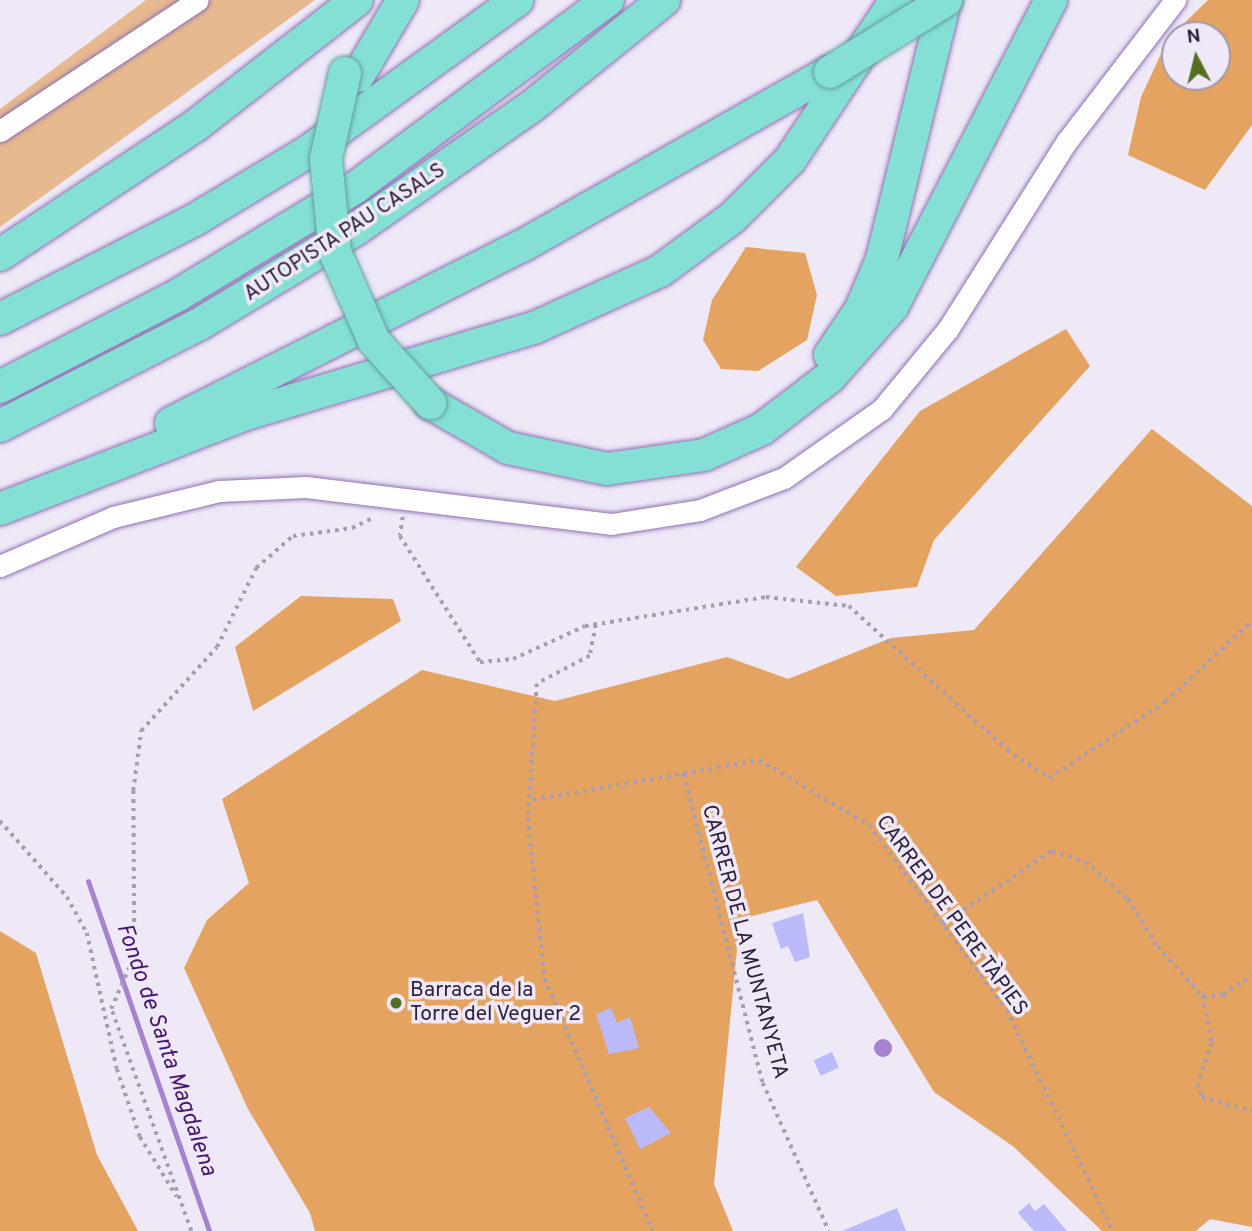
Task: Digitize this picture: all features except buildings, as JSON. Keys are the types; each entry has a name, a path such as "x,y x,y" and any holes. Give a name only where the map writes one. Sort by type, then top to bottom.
{"highway":[{"path":"0,255 195,126 357,0"},
{"path":"387,0 351,75 339,159 347,247 385,334 435,398 508,448 607,469 704,455 762,429 838,370 892,307 1051,0"},
{"path":"351,75 403,0"},
{"path":"0,319 153,242 285,166 517,0"},
{"name":"AUTOPISTA PAU CASALS","path":"0,387 178,295 356,187 608,0"},
{"name":"AUTOPISTA PAU CASALS","path":"0,426 191,329 358,228 531,107 664,0"},
{"path":"0,509 57,485 288,400 536,327 660,271 732,218 790,160 896,0"},
{"path":"435,398 513,437 608,457 700,443 780,402 826,360 872,285 945,0"},
{"path":"57,485 173,421 522,246 830,72 945,0"},
{"path":"0,492 173,421"}],"street":[{"path":"0,131 198,0"},
{"path":"0,566 113,517 219,491 306,487 405,502 611,524 700,510 820,458 882,408 948,329 1073,131 1175,0"}],"path":[{"path":"405,502 400,536 480,662 513,659 597,624 766,597 849,606 1007,750 1049,778 1166,702 1252,621"},
{"path":"191,1231 111,1009 134,956 133,791 141,731 217,647 256,568 293,536 352,528 405,502"},
{"path":"597,624 590,656 552,672 533,696 533,800 528,818 545,979 653,1231"},
{"name":"CARRER DE PERE TÀPIES","path":"533,800 759,760 869,825 1007,1010 1113,1231"},
{"name":"CARRER DE LA MUNTANYETA","path":"684,774 763,1083 829,1231"},
{"path":"0,821 67,897 87,933 117,1069 140,1138 191,1231"},
{"path":"942,924 1052,851 1086,862 1128,898 1158,947 1203,996 1212,1043 1198,1084 1202,1097 1252,1111"},
{"path":"1203,996 1223,995 1252,975"}],"shaded area":[{"path":"146,0 315,0 0,227 0,109"},
{"path":"1208,0 1252,0 1252,125 1205,190 1128,155 1141,97 1161,54 1161,91 1231,91 1231,21 1186,21"},
{"path":"746,247 805,253 817,295 807,340 758,371 721,369 703,340 712,300"},
{"path":"1066,329 1090,366 934,540 917,587 836,596 796,567 920,411"},
{"path":"1152,429 1252,506 1252,1227 1210,1219 1196,1231 1102,1231 1014,1147 934,1092 817,900 740,919 714,1184 733,1231 315,1231 310,1213 248,1109 184,968 207,920 249,883 222,799 422,670 555,701 727,657 788,679 891,638 974,630"},
{"path":"301,596 393,599 401,621 253,711 235,647"},
{"path":"0,931 36,953 97,1155 138,1231 0,1231"},
{"path":"883,1039 889,1042 892,1048 889,1054 883,1057 877,1054 874,1048 877,1042"}],"waterway":[{"name":"Fondo de Santa Magdalena","path":"88,881 209,1231"}],"place":[{"name":"Barraca de la Torre del Veguer 2","path":"396,1003"}]}
